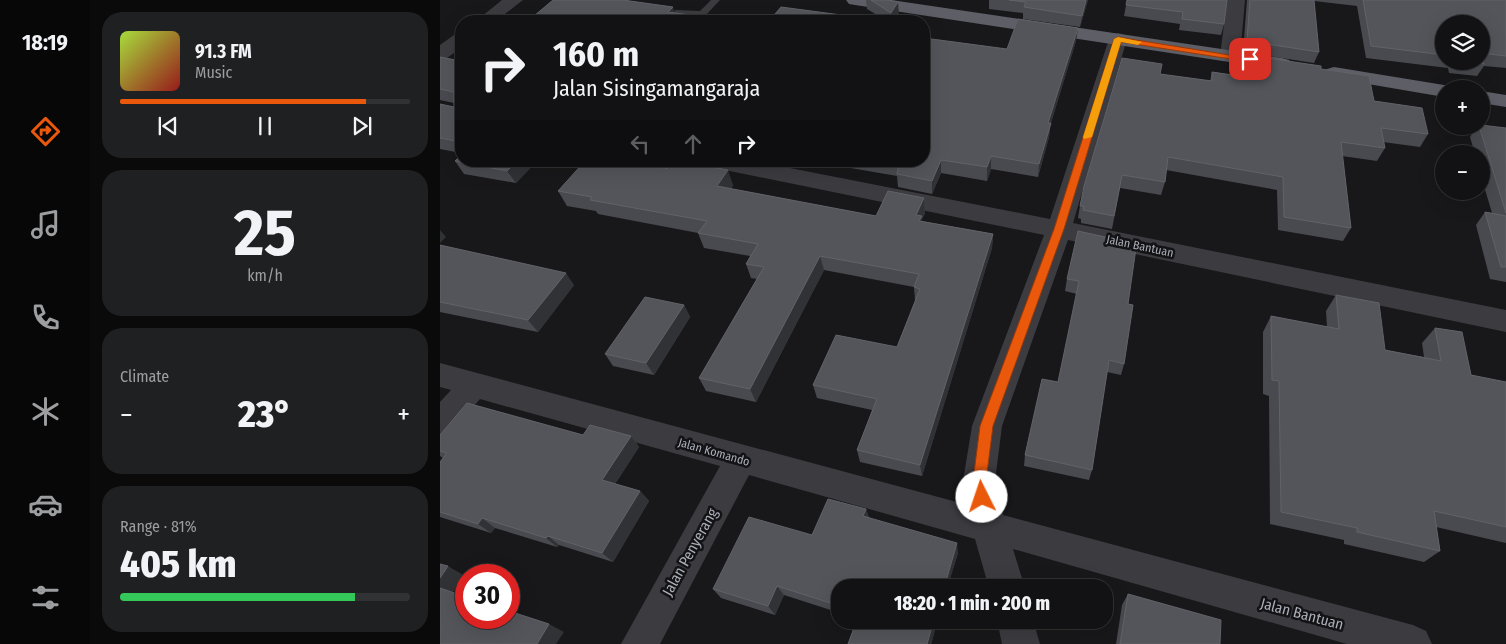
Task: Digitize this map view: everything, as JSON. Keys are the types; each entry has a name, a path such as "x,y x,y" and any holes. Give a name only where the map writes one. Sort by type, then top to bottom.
{"highway":[{"path":"856,0 1298,67"},
{"path":"1318,70 1435,89"},
{"path":"1490,98 1506,101"}],"street":[{"path":"493,15 514,0"},
{"path":"1230,56 1236,0"},
{"path":"1003,579 989,528 980,481 986,426 1059,229 1118,39"},
{"path":"440,54 455,43"},
{"name":"Jalan Bantuan","path":"745,167 1506,321"},
{"name":"Jalan Komando","path":"440,375 989,528"},
{"path":"440,424 474,385"},
{"name":"Jalan Penyerang","path":"640,644 741,459"},
{"name":"Jalan Bantuan","path":"989,528 1414,644"},
{"path":"1017,629 1021,644"}],"lane":[{"path":"670,13 702,14 716,0"}],"building":[{"path":"553,0 623,0 673,7 668,12 690,15 535,15"},
{"path":"871,0 888,0 898,2 891,13"},
{"path":"1009,0 1086,0 1082,16 1024,7 1026,2"},
{"path":"1127,0 1227,0 1224,24 1182,19 1183,12 1126,5"},
{"path":"1250,0 1314,0 1319,52 1247,41"},
{"path":"1363,0 1506,0 1506,56 1490,54 1490,15 1435,15 1435,54 1371,46"},
{"path":"781,7 841,15 774,15"},
{"path":"1018,19 1078,28 1048,123 1051,123 1039,164 991,156 987,167 941,160 932,181 897,174 898,167 930,167 930,39 1007,49"},
{"path":"1247,55 1321,66 1321,69 1369,76 1374,101 1422,108 1428,134 1381,128 1385,148 1341,142 1351,228 1284,217 1283,177 1168,157 1165,182 1122,175 1114,216 1083,210 1084,206 1080,206 1084,186 1122,58 1162,64 1160,74 1212,81 1212,72 1246,77"},
{"path":"440,57 455,60 455,141 440,138 440,104 454,107 454,92 440,89"},
{"path":"1490,126 1506,128 1506,213 1490,161 1490,145 1485,145 1482,135 1490,135"},
{"path":"486,167 511,167 507,171"},
{"path":"580,167 658,167 670,169 672,167 711,167 728,170 717,186 876,216 888,191 924,198 916,215 922,216 919,221 993,234 920,465 857,450 877,399 813,385 836,335 897,347 920,289 914,287 919,274 820,256 750,389 699,378 764,267 746,264 758,244 698,233 707,221 590,200 592,197 558,191"},
{"path":"1485,212 1506,216 1506,267 1501,267"},
{"path":"1078,231 1110,238 1109,243 1136,248 1128,304 1133,305 1124,364 1109,360 1092,470 1025,455 1042,379 1058,382 1079,281 1067,279"},
{"path":"440,245 566,273 528,320 440,302"},
{"path":"1336,295 1379,303 1385,350 1441,361 1435,328 1462,332 1471,375 1506,382 1506,527 1434,511 1440,551 1357,532 1357,528 1281,512 1279,381 1272,380 1271,316 1339,329"},
{"path":"645,297 684,305 646,363 605,354"},
{"path":"467,403 583,435 590,425 631,436 602,480 640,491 602,553 482,518 478,524 440,512 440,462 447,453 440,451 440,435"},
{"path":"828,499 866,509 863,516 957,543 947,579 831,579 831,603 777,586 768,606 713,589 749,517 812,535"},
{"path":"440,564 448,566 440,578"},
{"path":"440,588 455,593 455,629 520,629 520,615 549,624 537,644 440,644"},
{"path":"1128,594 1221,620 1220,644 1120,644"},
{"path":"854,629 931,629 927,644 848,644"}],"slow traffic":[{"path":"1087,137 1118,39 1138,42"}],"route":[{"path":"982,497 980,481 986,426 1059,229 1118,39 1250,59"}]}
